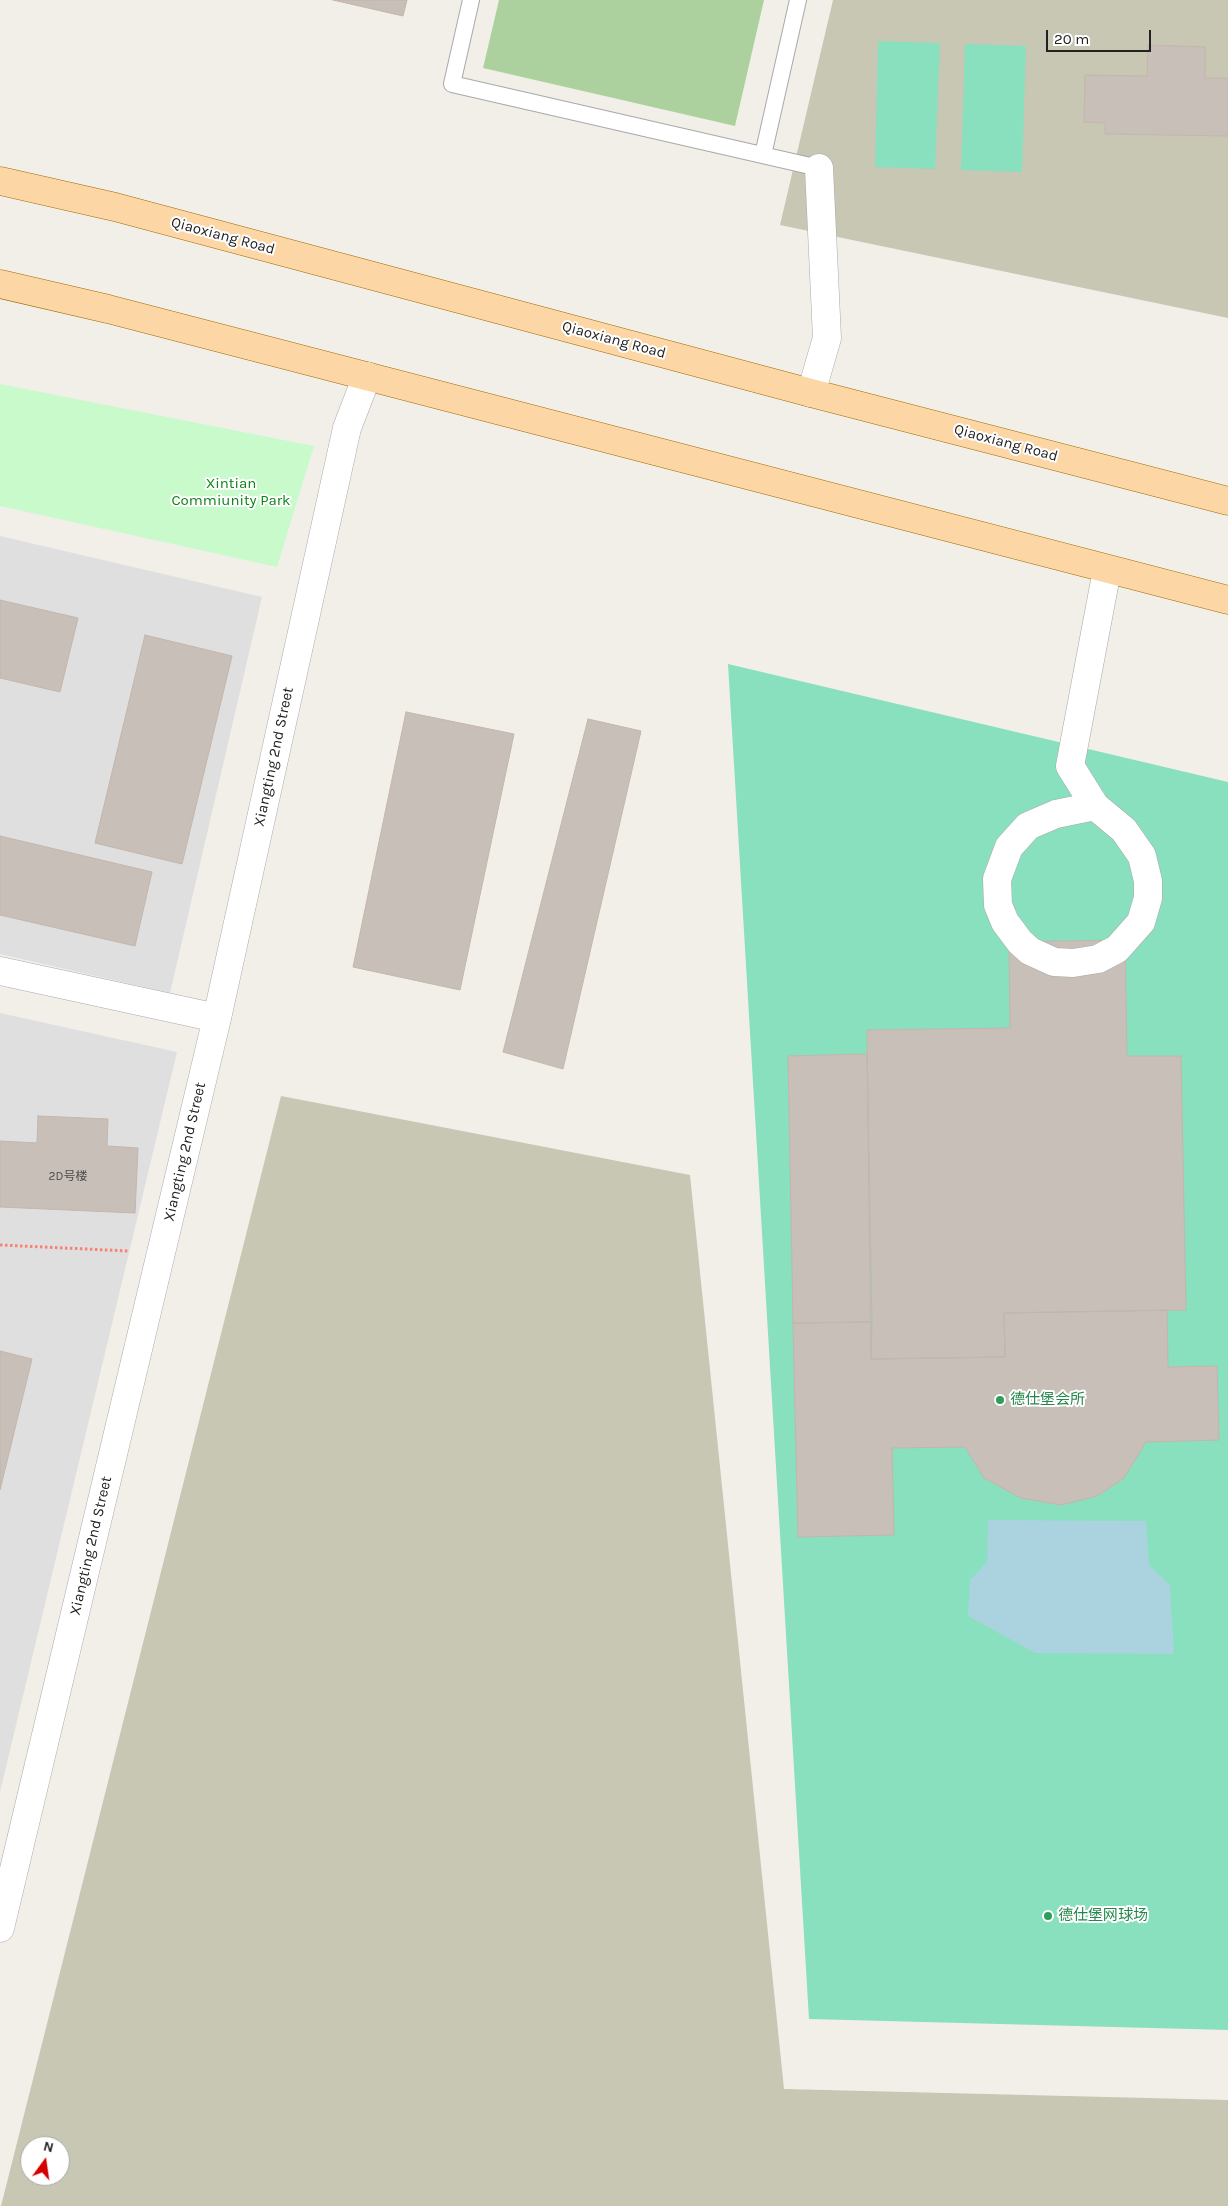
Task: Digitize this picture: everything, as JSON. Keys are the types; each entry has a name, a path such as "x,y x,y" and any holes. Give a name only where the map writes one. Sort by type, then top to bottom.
{"main road":[{"name":"Qiaoxiang Road","path":"0,181 124,209 811,393 1228,501"},
{"path":"0,284 108,309 1228,600"}],"street":[{"path":"811,393 827,338 819,168"},
{"name":"Xiangting 2nd Street","path":"0,1928 217,1018 346,428 367,376"},
{"path":"1095,806 1056,814 1028,826 1008,847 997,878 998,905 1005,922 1020,942 1030,951 1054,962 1073,963 1098,959 1117,949 1141,922 1148,898 1148,881 1142,856 1124,830 1095,806 1070,766 1107,570"},
{"path":"0,971 217,1018"}],"lane":[{"path":"471,0 452,84 819,168"},
{"path":"763,155 798,0"}],"path":[{"path":"0,1245 161,1252"}],"shaded area":[{"path":"833,0 1228,0 1228,318 780,225"},
{"path":"0,536 262,597 170,993 0,954"},
{"path":"0,1013 177,1052 0,1792"},
{"path":"281,1096 690,1175 784,2089 1228,2100 1228,2206 1,2206"}],"green space":[{"path":"499,0 764,0 735,126 483,68"},
{"path":"878,41 940,43 935,169 875,167"},
{"path":"965,44 1026,46 1022,172 961,170"},
{"name":"Xintian Commiunity Park","path":"0,384 314,446 277,567 0,506"},
{"name":"德仕堡会所","path":"728,664 1228,782 1228,2030 809,2019"}],"water":[{"path":"988,1520 1146,1521 1149,1565 1170,1585 1174,1654 1035,1653 968,1616 970,1580 987,1562"}],"building":[{"path":"333,0 407,0 403,16"},
{"path":"1148,45 1205,47 1205,78 1228,78 1228,136 1105,134 1105,123 1084,122 1085,75 1147,76"},
{"path":"0,600 78,618 60,692 0,678"},
{"path":"145,635 232,656 182,864 95,843"},
{"path":"406,712 514,734 460,990 353,967"},
{"path":"588,719 641,731 563,1069 503,1052"},
{"path":"0,836 152,872 135,946 0,915"},
{"path":"1125,940 1127,1056 1181,1056 1186,1310 1004,1313 1005,1357 871,1359 867,1030 1010,1028 1009,942"},
{"path":"867,1054 872,1322 793,1323 788,1056"},
{"path":"38,1116 108,1119 107,1146 138,1148 135,1213 0,1207 0,1141 37,1143"},
{"path":"1167,1310 1168,1367 1217,1366 1219,1440 1146,1442 1124,1478 1097,1496 1061,1505 1021,1498 984,1478 965,1447 892,1448 894,1535 798,1537 793,1323 872,1322 871,1359 1005,1357 1004,1313"},
{"path":"0,1351 32,1359 0,1490"}],"place":[{"name":"德仕堡会所","path":"1000,1400"},
{"name":"德仕堡网球场","path":"1048,1916"}]}
